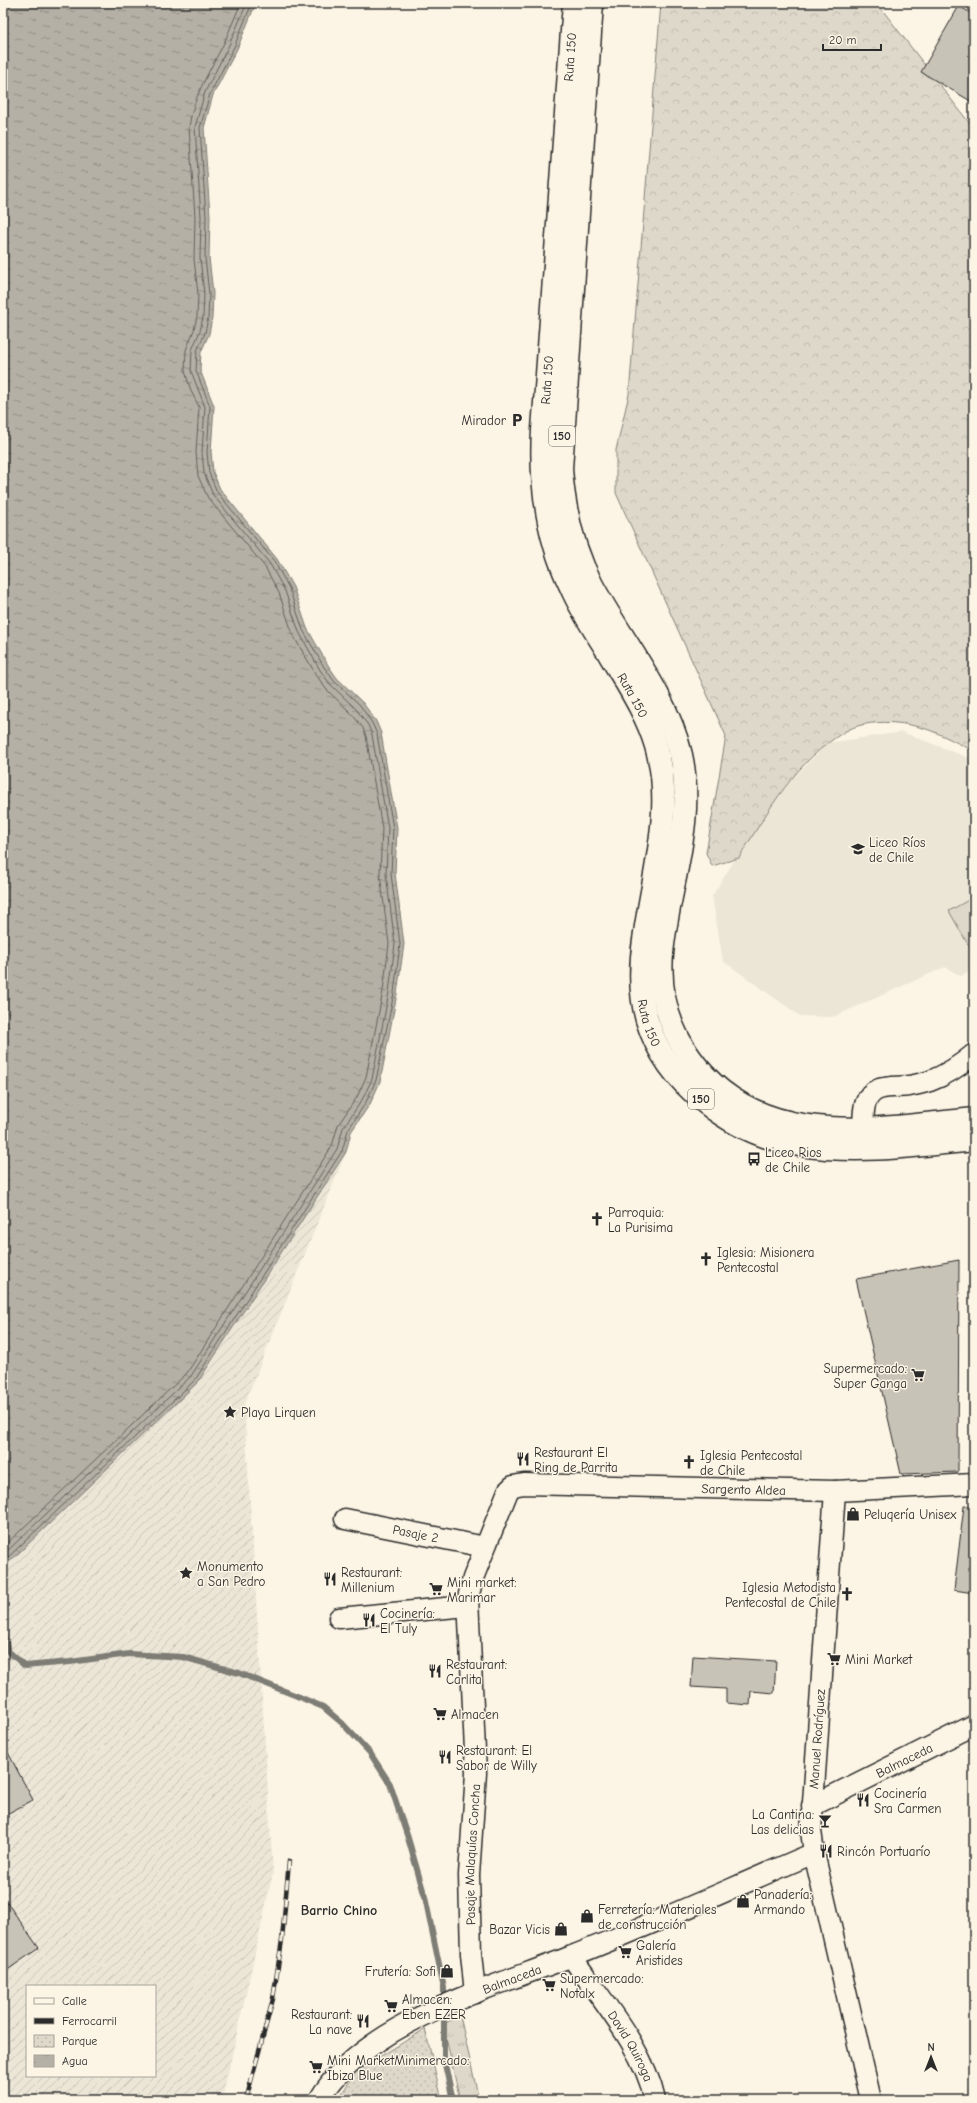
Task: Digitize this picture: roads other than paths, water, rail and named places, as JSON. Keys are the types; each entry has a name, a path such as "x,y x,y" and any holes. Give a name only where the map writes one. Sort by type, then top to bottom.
{"main road":[{"name":"Ruta 150","path":"574,3 543,430 542,475 548,520 561,565 583,610 639,705 656,748 661,771 663,813 642,963 644,1003 647,1019 659,1048 680,1078 706,1104 733,1121 762,1135 796,1144 841,1149 865,1139 964,1120"},
{"name":"Ruta 150","path":"592,3 561,469 567,515 581,562 592,585 665,710 681,756 685,779 685,820 662,954 665,1005 677,1036 694,1064 726,1095 763,1116 801,1126 865,1139 974,1140"}],"street":[{"path":"865,1139 866,1101 873,1092 883,1088 908,1086 930,1080 965,1062 974,1054"},
{"path":"964,1120 974,1113"},
{"name":"Sargento Aldea","path":"513,1486 518,1484 532,1484 835,1491 974,1484"},
{"name":"Pasaje Malaquías Concha","path":"475,1993 470,1916 470,1850 476,1773 467,1606 471,1584 485,1547 505,1497 513,1486"},
{"name":"Manuel Rodríguez","path":"835,1491 811,1831 814,1853 871,2100"},
{"name":"Pasaje 2","path":"345,1519 485,1547"},
{"path":"338,1618 467,1606"},
{"name":"Balmaceda","path":"812,1806 974,1725"},
{"name":"Balmaceda","path":"319,2100 332,2081 358,2057 390,2034 422,2016 456,2000 572,1956 814,1853"},
{"name":"David Quiroga","path":"572,1956 641,2057 651,2082 655,2100"}],"water":[{"path":"3,3 256,3 237,49 213,95 204,128 210,216 209,258 213,293 212,318 209,334 201,352 200,370 214,406 211,452 213,472 220,489 277,559 293,587 307,628 328,665 337,678 363,703 376,721 381,733 397,828 395,873 404,944 397,994 380,1082 370,1104 351,1132 346,1152 198,1382 3,1568"}],"waterway":[{"path":"3,1631 8,1651 25,1666 129,1654 183,1657 239,1673 297,1696 323,1707 342,1723 370,1753 390,1784 408,1838 425,1897 444,1988 444,2060 453,2100"}],"railway":[{"path":"246,2100 273,1999 282,1940 289,1861"}],"place":[{"name":"Mirador","path":"517,420"},
{"name":"Liceo Ríos de Chile","path":"858,849"},
{"name":"Liceo Rios de Chile","path":"754,1159"},
{"name":"Parroquia: La Purisima","path":"597,1219"},
{"name":"Iglesia: Misionera Pentecostal","path":"706,1259"},
{"name":"Supermercado: Super Ganga","path":"918,1375"},
{"name":"Playa Lirquen","path":"230,1412"},
{"name":"Restaurant El Ring de Parrita","path":"523,1459"},
{"name":"Iglesia Pentecostal de Chile","path":"689,1462"},
{"name":"Peluqería Unisex","path":"853,1514"},
{"name":"Monumento a San Pedro","path":"186,1573"},
{"name":"Restaurant: Millenium","path":"330,1579"},
{"name":"Mini market: Marimar","path":"436,1589"},
{"name":"Iglesia Metodista Pentecostal de Chile","path":"847,1594"},
{"name":"Cocinería: El Tuly","path":"369,1620"},
{"name":"Mini Market","path":"834,1659"},
{"name":"Restaurant: Carlita","path":"435,1671"},
{"name":"Almacen","path":"440,1714"},
{"name":"Restaurant: El Sabor de Willy","path":"445,1757"},
{"name":"Cocinería Sra Carmen","path":"863,1800"},
{"name":"La Cantina: Las delicias","path":"825,1821"},
{"name":"Rincón Portuarío","path":"826,1851"},
{"name":"Panadería: Armando","path":"743,1901"},
{"name":"Ferretería: Materiales de construcción","path":"587,1916"},
{"name":"Bazar Vicis","path":"561,1929"},
{"name":"Galería Aristides","path":"625,1952"},
{"name":"Frutería: Sofi","path":"447,1971"},
{"name":"Supermercado: Notalx","path":"549,1985"},
{"name":"Almacen: Eben EZER","path":"391,2006"},
{"name":"Restaurant: La nave","path":"363,2021"},
{"name":"Mini MarketMinimercado: Ibiza Blue","path":"316,2067"}],"district":[{"name":"Barrio Chino","path":"339,1910"}]}
